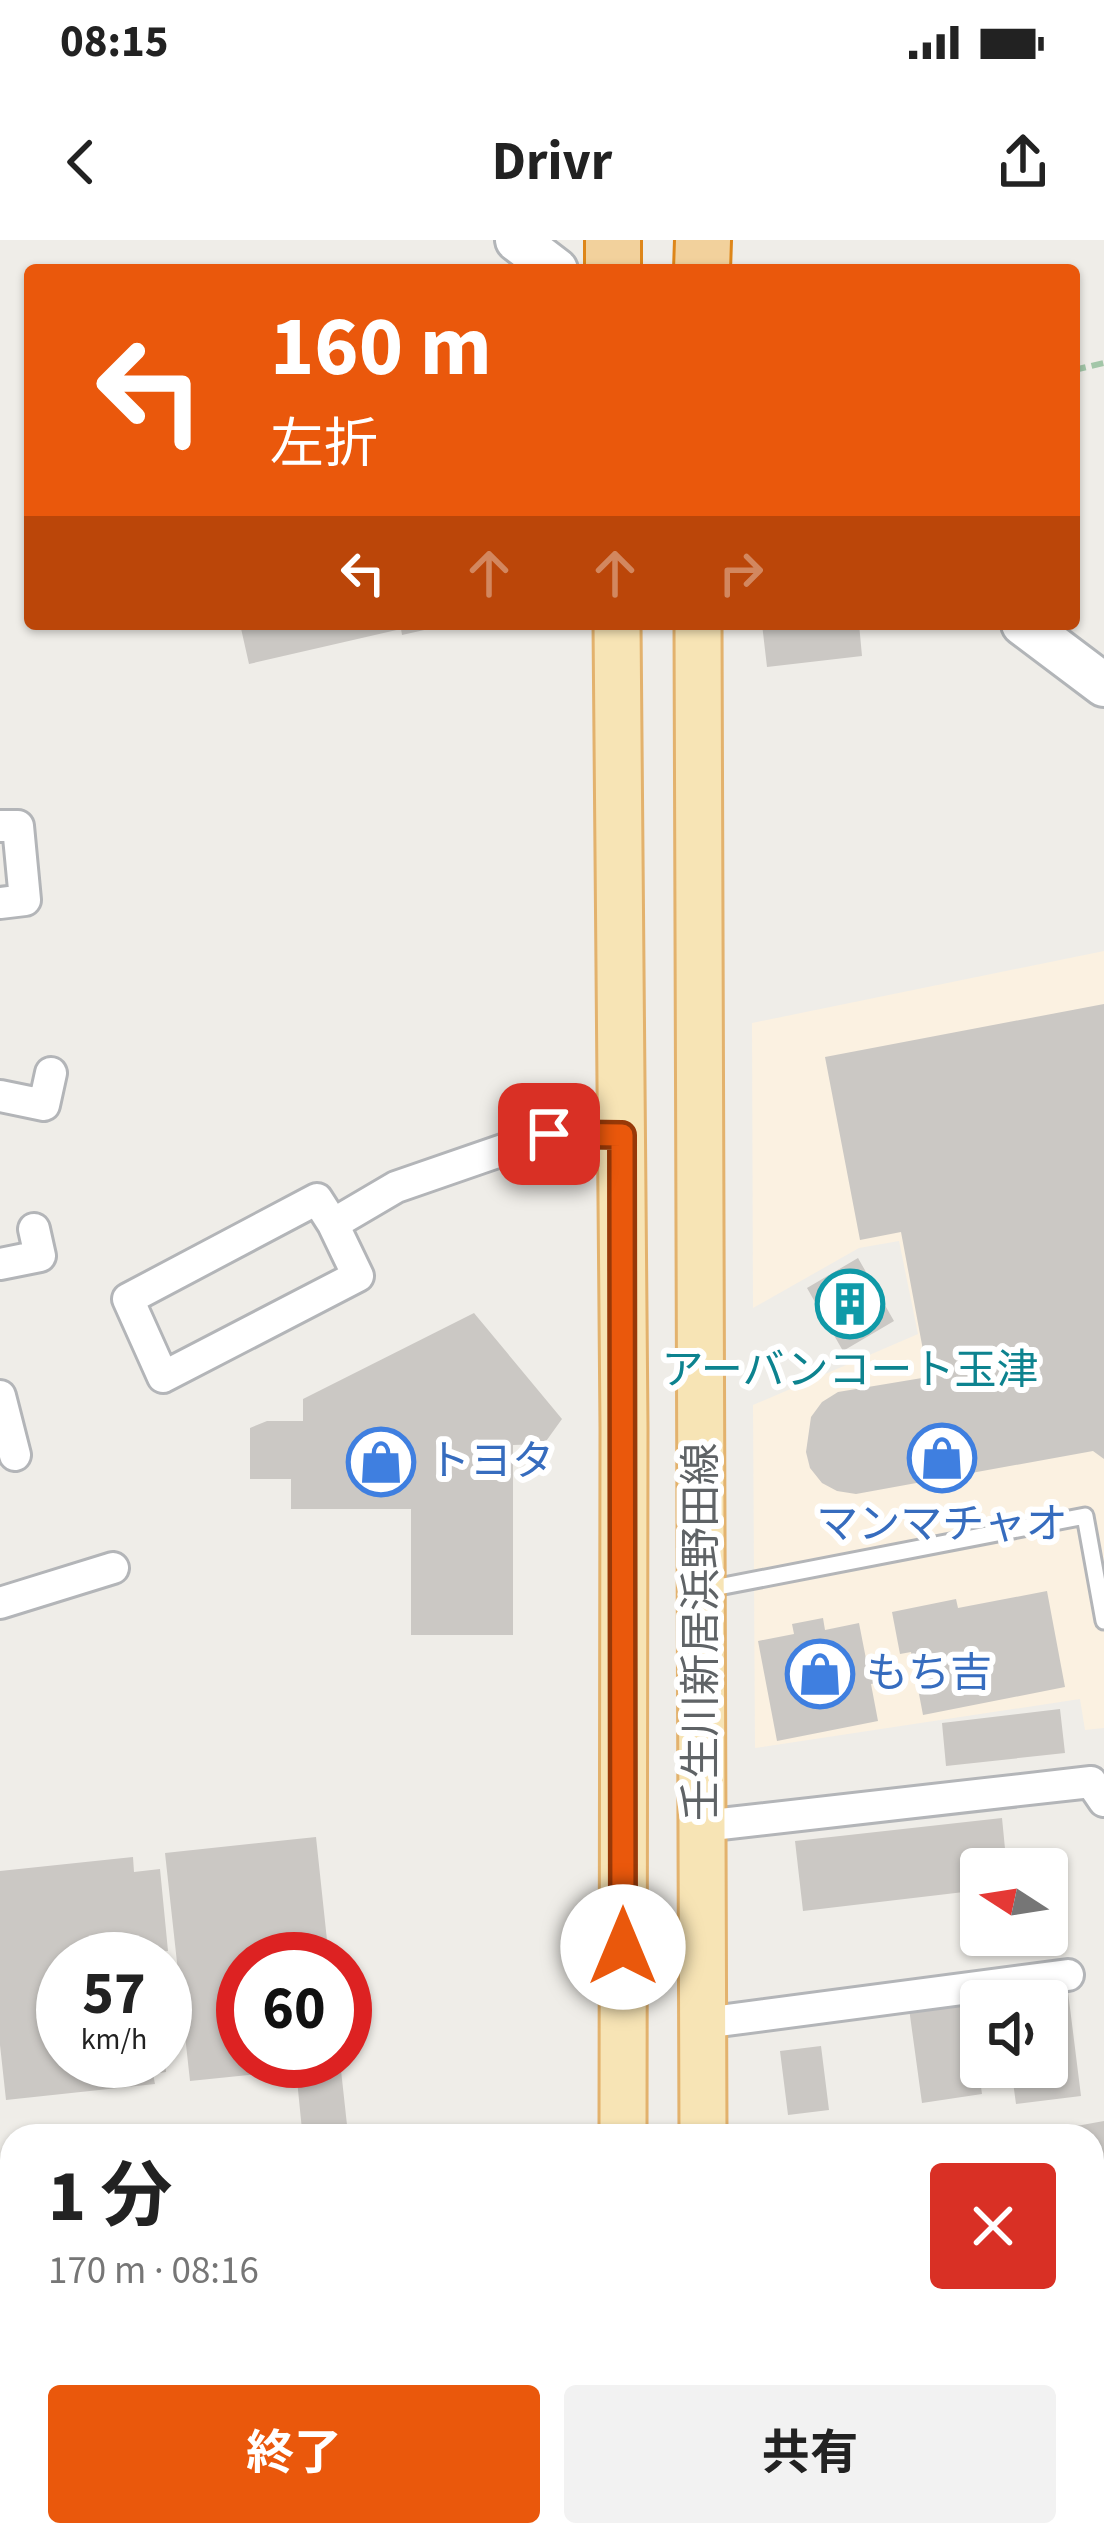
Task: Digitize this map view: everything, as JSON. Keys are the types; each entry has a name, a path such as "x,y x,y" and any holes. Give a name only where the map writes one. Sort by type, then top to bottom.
{"main road":[{"name":"壬生川新居浜野田線","path":"617,630 623,2124"},
{"name":"壬生川新居浜野田線","path":"698,630 703,2124"}],"street":[{"path":"517,240 548,264"},
{"path":"1032,630 1104,685"},
{"path":"0,826 18,826 25,900 0,904"},
{"path":"0,1096 44,1105 51,1073"},
{"path":"333,1224 396,1186 549,1134 622,1135"},
{"path":"317,1199 333,1224 358,1276 163,1377 128,1299 317,1199"},
{"path":"0,1264 40,1256 34,1228"},
{"path":"3,1415 15,1455"},
{"path":"0,1603 113,1568"},
{"path":"703,1826 1091,1782 1104,1801"},
{"path":"704,2023 1068,1975"}],"lane":[{"path":"702,1590 1084,1516 1099,1567 1104,1621"}],"shaded area":[{"path":"1104,951 1104,1728 1085,1730 1080,1699 755,1748 753,1405 918,1334 899,1241 859,1248 753,1308 752,1023"}],"building":[{"path":"241,630 397,630 249,664"},
{"path":"763,630 860,630 862,656 767,667"},
{"path":"1104,1004 1104,1459 1093,1451 856,1494 822,1483 810,1468 806,1452 811,1417 822,1402 838,1392 928,1377 901,1232 860,1240 825,1057"},
{"name":"アーバンコート玉津","path":"858,1258 894,1321 843,1351 807,1288"},
{"name":"トヨタ","path":"474,1313 562,1419 544,1444 513,1445 513,1635 411,1635 411,1509 291,1509 291,1479 250,1479 250,1428 267,1421 303,1421 303,1399"},
{"path":"1047,1591 1065,1687 923,1715 911,1652 900,1654 892,1612 956,1599 958,1608"},
{"name":"もち吉","path":"823,1618 825,1630 859,1623 867,1664 873,1663 877,1683 871,1684 878,1721 777,1741 758,1641 794,1634 792,1624"},
{"path":"1060,1709 1065,1753 946,1766 942,1723"},
{"path":"1002,1818 1005,1848 960,1848 960,1892 803,1911 795,1841"},
{"path":"316,1837 326,1932 216,1932 216,2078 192,2081 192,1932 174,1932 165,1853"},
{"path":"133,1857 134,1872 160,1869 166,1932 36,1932 36,2088 118,2088 6,2100 0,2045 0,1871"},
{"path":"1068,1992 1081,2096 1016,2104 1014,2088 1068,2088"},
{"path":"960,1994 960,2088 981,2088 982,2094 922,2103 908,2001"},
{"path":"821,2046 829,2110 788,2115 780,2051"},
{"path":"298,2088 343,2088 347,2124 301,2124"}],"place":[{"name":"アーバンコート玉津","path":"850,1304"},
{"name":"マンマチャオ","path":"942,1458"},
{"name":"トヨタ","path":"381,1462"},
{"name":"もち吉","path":"820,1674"}],"route":[{"path":"549,1134 622,1135 623,1947"}]}
